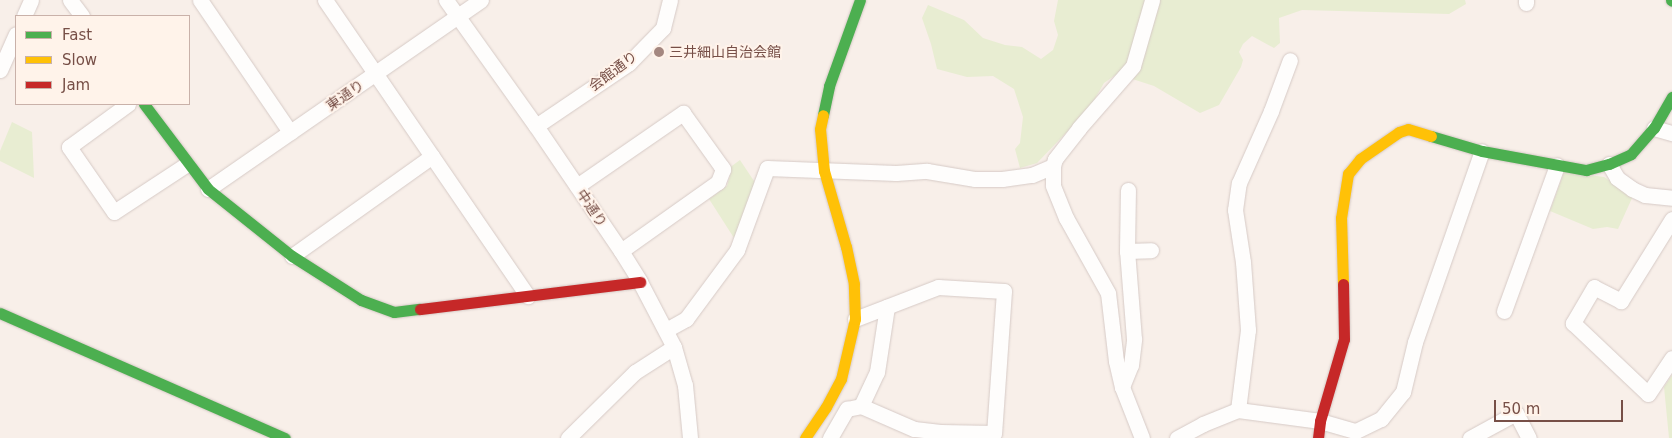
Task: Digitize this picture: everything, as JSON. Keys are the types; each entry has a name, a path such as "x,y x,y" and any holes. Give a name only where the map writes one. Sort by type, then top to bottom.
{"street":[{"path":"24,15 32,0"},
{"path":"70,0 81,15"},
{"path":"200,0 290,132"},
{"path":"325,0 528,296"},
{"name":"中通り","path":"446,0 536,126 621,250 640,282 674,347 685,385 690,438"},
{"name":"東通り","path":"208,189 481,0"},
{"name":"会館通り","path":"536,126 629,63 663,28 670,0"},
{"path":"805,438 826,407 840,379 849,350 854,319 854,284 846,247 833,208 824,171 820,129 829,86 860,0"},
{"path":"1142,438 1122,387 1116,361 1108,294 1066,218 1053,185 1053,166 1055,159 1079,128 1133,66 1152,0"},
{"path":"0,70 15,36"},
{"path":"1238,410 1248,330 1243,262 1235,210 1238,183 1271,111 1290,60"},
{"path":"1318,438 1320,420 1335,375 1344,339 1341,218 1348,174 1360,160 1399,132 1408,129 1482,151 1586,170 1609,164 1632,154 1654,128 1672,97"},
{"path":"127,105 69,147 114,212 187,164"},
{"path":"145,105 187,164 208,189 292,256 361,300 394,312 640,282"},
{"path":"577,186 684,112 722,168 718,182 621,250"},
{"path":"1654,128 1672,133"},
{"path":"1177,438 1203,424 1238,410 1320,420 1356,430 1381,419 1404,392 1415,342 1482,151"},
{"path":"292,256 432,156"},
{"path":"1609,164 1617,178 1632,189 1646,195 1672,198"},
{"path":"1504,311 1558,165"},
{"path":"666,330 686,319 737,250 767,168 824,171 927,171 975,179 1002,179 1032,175 1053,166"},
{"path":"1122,387 1131,365 1134,339 1127,251 1128,190"},
{"path":"1672,220 1621,301 1594,287 1573,323 1648,394 1672,358"},
{"path":"1127,251 1151,250"},
{"path":"830,438 847,409 861,406 914,428 940,432 994,432 1004,291 938,287 854,319"},
{"path":"861,406 877,372 887,307"},
{"path":"0,313 285,438"},
{"path":"568,438 635,372 674,347"},
{"path":"1470,438 1516,413 1529,438"}],"green space":[{"path":"1058,0 1465,0 1466,4 1449,14 1302,10 1279,18 1280,43 1274,48 1252,36 1243,44 1239,52 1243,60 1241,67 1219,105 1200,113 1154,86 1117,74 1104,83 1089,109 1037,163 1020,168 1015,149 1020,143 1023,117 1014,89 993,76 967,77 937,69 922,18 928,5 964,20 983,38 1005,45 1022,47 1041,59 1053,50 1058,35 1054,21"},
{"path":"12,122 32,132 34,178 0,161 0,151"},
{"path":"740,160 756,184 734,238 709,199 727,186 731,172 729,168"},
{"path":"1564,172 1604,177 1633,196 1618,229 1607,227 1593,229 1550,211"},
{"path":"1672,375 1672,438 1669,438 1664,387"}],"traffic: fast":[{"path":"823,115 829,86 860,0"},
{"path":"1431,136 1482,151 1586,170 1609,164 1631,154 1654,128 1672,97"},
{"path":"145,105 208,189 292,256 361,300 394,312 420,309"},
{"path":"0,313 285,438"}],"traffic: slow":[{"path":"805,438 826,407 841,379 855,319 854,284 846,247 824,171 820,129 823,115"},
{"path":"1343,284 1341,218 1348,174 1360,159 1399,132 1408,129 1431,136"}],"traffic: jam":[{"path":"420,309 640,282"},
{"path":"1318,438 1320,421 1344,339 1343,284"}],"place":[{"name":"三井細山自治会館","path":"659,52"}]}
